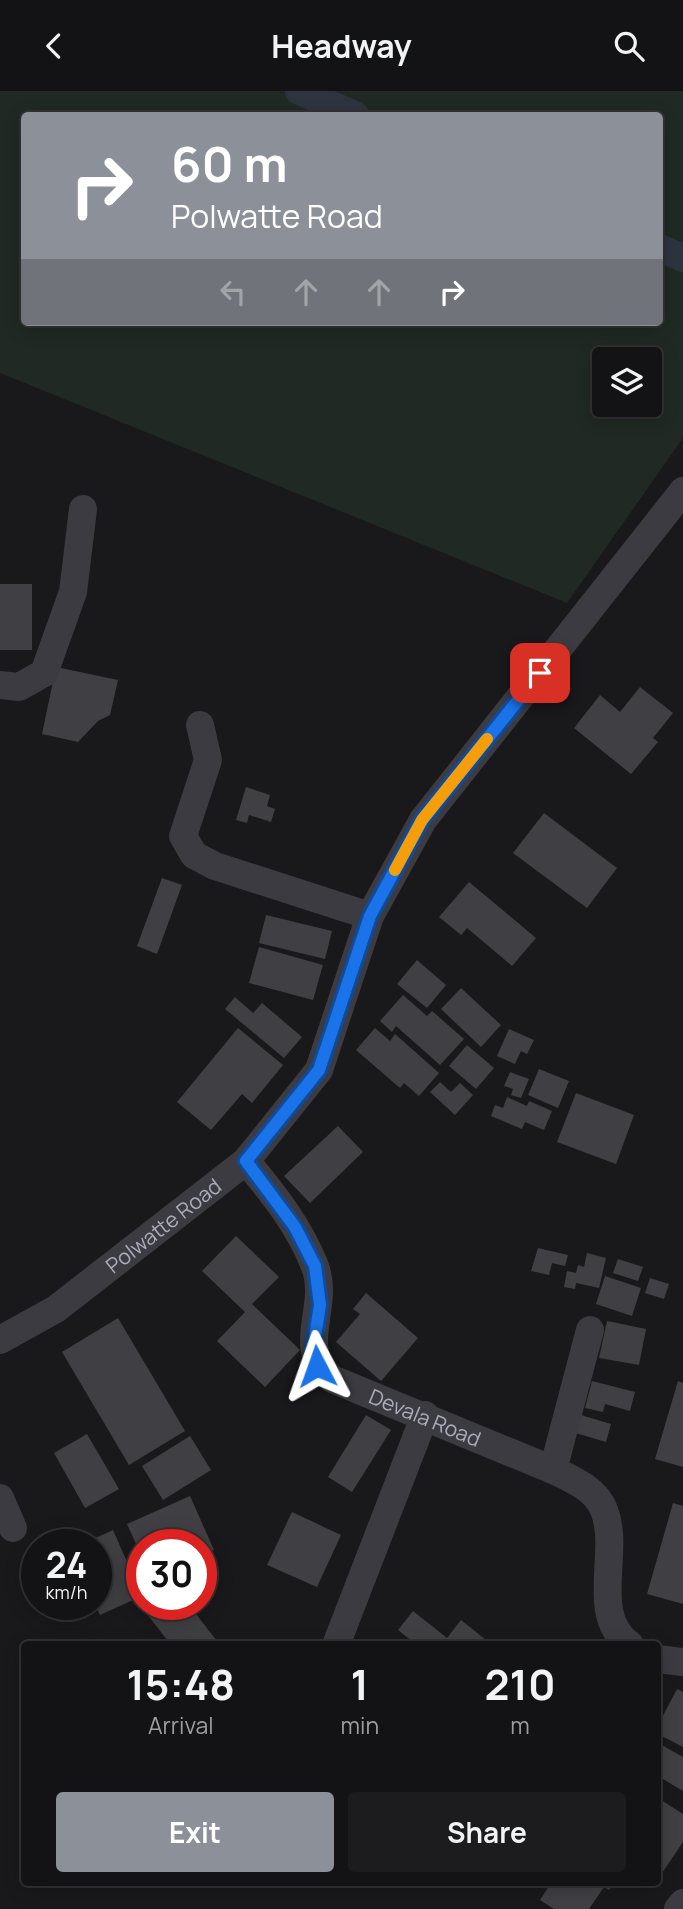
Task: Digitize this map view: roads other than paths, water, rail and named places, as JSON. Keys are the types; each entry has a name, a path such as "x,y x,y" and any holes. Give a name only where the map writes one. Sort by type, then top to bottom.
{"street":[{"name":"Polwatte Road","path":"0,1340 56,1310 246,1161 319,1070 370,916 422,820 683,491"},
{"path":"0,685 19,687 44,673 73,592 83,509"},
{"path":"200,725 208,760 183,836 194,855 215,866 370,916"},
{"name":"Devala Road","path":"246,1161 295,1227 315,1266 320,1305 313,1349 317,1366 332,1379 425,1415 580,1482 604,1509 610,1618 624,1641"},
{"path":"553,1470 590,1330"},
{"path":"338,1641 425,1415"},
{"path":"0,1498 13,1528"},
{"path":"661,1659 683,1662"},
{"path":"678,1909 683,1903"}],"waterway":[{"path":"299,91 348,112"},
{"path":"663,249 683,258"}]}
